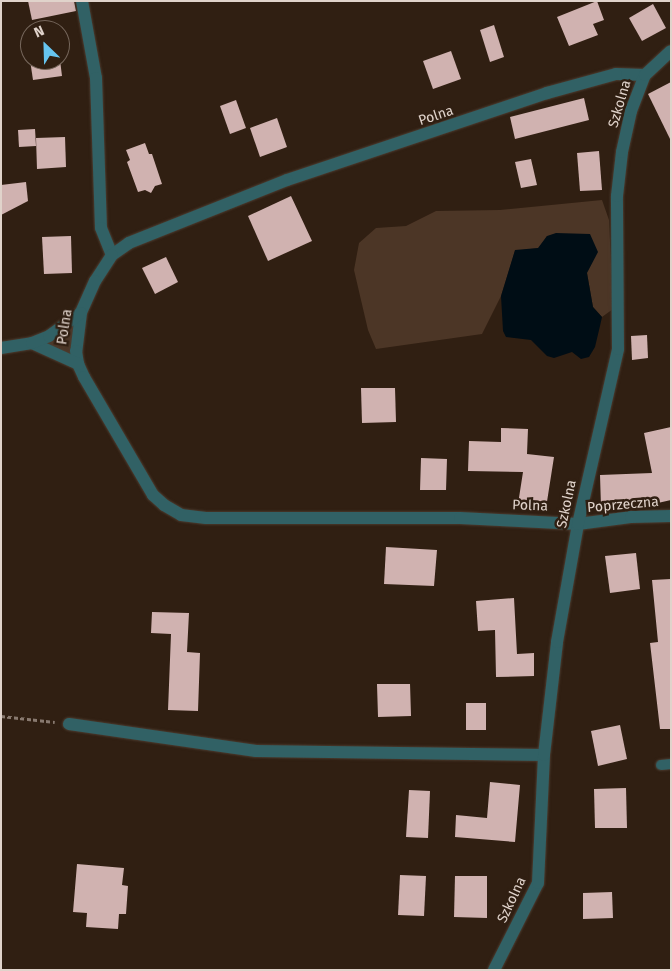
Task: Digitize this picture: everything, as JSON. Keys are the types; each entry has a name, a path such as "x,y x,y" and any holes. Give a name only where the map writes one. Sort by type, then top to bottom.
{"street":[{"path":"82,1 96,78 101,228 112,255"},
{"name":"Szkolna","path":"494,970 538,882 544,755 557,642 578,524 618,349 617,196 631,111 644,74 671,50"},
{"name":"Polna","path":"578,524 451,518 206,518 181,515 164,505 154,495 78,364 76,339 81,312 95,281 112,255 142,237 296,178 584,82 624,73 644,74"},
{"path":"1,348 32,343 62,329 81,312"},
{"path":"32,343 78,364"},
{"name":"Poprzeczna","path":"578,524 639,517 671,516"},
{"path":"70,724 256,751 544,755"}],"path":[{"path":"1,716 70,724"}],"shaded area":[{"path":"602,200 609,220 613,309 602,317 593,307 587,273 547,236 539,248 515,251 501,296 482,334 376,349 368,330 354,270 359,243 376,228 406,226 436,211 500,210"},
{"path":"556,233 590,234 598,252 587,273 593,307 602,317 595,347 589,357 581,359 572,352 554,358 547,356 531,340 506,337 503,331 501,296 515,250 538,248 547,236"},
{"path":"74,325 70,356 45,343"}],"building":[{"path":"28,1 74,1 76,11 32,20"},
{"path":"597,1 604,20 593,24 598,35 569,46 557,17"},
{"path":"653,4 666,28 642,41 629,18"},
{"path":"494,25 504,57 490,62 480,30"},
{"path":"451,51 461,79 433,89 423,61"},
{"path":"32,70 61,70 62,76 33,80"},
{"path":"671,82 671,141 648,94"},
{"path":"584,98 589,120 515,139 510,117"},
{"path":"236,100 246,128 230,134 220,106"},
{"path":"277,118 287,147 260,157 250,128"},
{"path":"35,129 36,146 19,147 18,130"},
{"path":"65,137 66,167 37,169 36,138"},
{"path":"145,143 149,154 152,154 162,184 155,186 151,193 145,190 138,192 127,162 130,160 126,150"},
{"path":"599,151 602,190 580,191 577,153"},
{"path":"531,159 537,185 521,188 515,162"},
{"path":"26,182 28,201 1,215 1,185"},
{"path":"291,196 312,241 268,261 248,216"},
{"path":"71,236 72,273 44,274 42,237"},
{"path":"166,257 178,282 155,294 142,268"},
{"path":"647,335 648,358 632,360 631,336"},
{"path":"361,388 395,388 396,422 362,423"},
{"path":"671,427 671,500 649,505 601,507 600,475 652,473 644,433"},
{"path":"501,428 528,429 527,454 554,457 546,508 518,504 523,472 468,471 469,441 501,442"},
{"path":"421,458 447,459 446,490 420,490"},
{"path":"386,547 437,550 434,586 384,584"},
{"path":"636,553 640,589 610,593 605,556"},
{"path":"671,579 671,729 660,729 650,643 658,642 652,580"},
{"path":"514,598 517,654 534,653 534,676 496,677 495,630 478,631 476,601"},
{"path":"152,612 189,613 187,652 200,653 198,711 168,710 171,634 151,633"},
{"path":"377,684 410,684 411,716 378,717"},
{"path":"466,703 486,703 486,730 466,730"},
{"path":"620,725 627,759 598,766 591,731"},
{"path":"490,782 520,785 515,842 455,837 456,815 487,818"},
{"path":"626,788 627,828 595,828 594,789"},
{"path":"409,790 430,791 428,838 406,837"},
{"path":"77,864 124,868 122,885 128,886 126,914 119,914 118,929 86,927 87,913 73,912"},
{"path":"400,875 426,876 424,916 398,915"},
{"path":"455,876 487,876 487,918 454,917"},
{"path":"612,892 613,918 583,919 583,893"}]}
